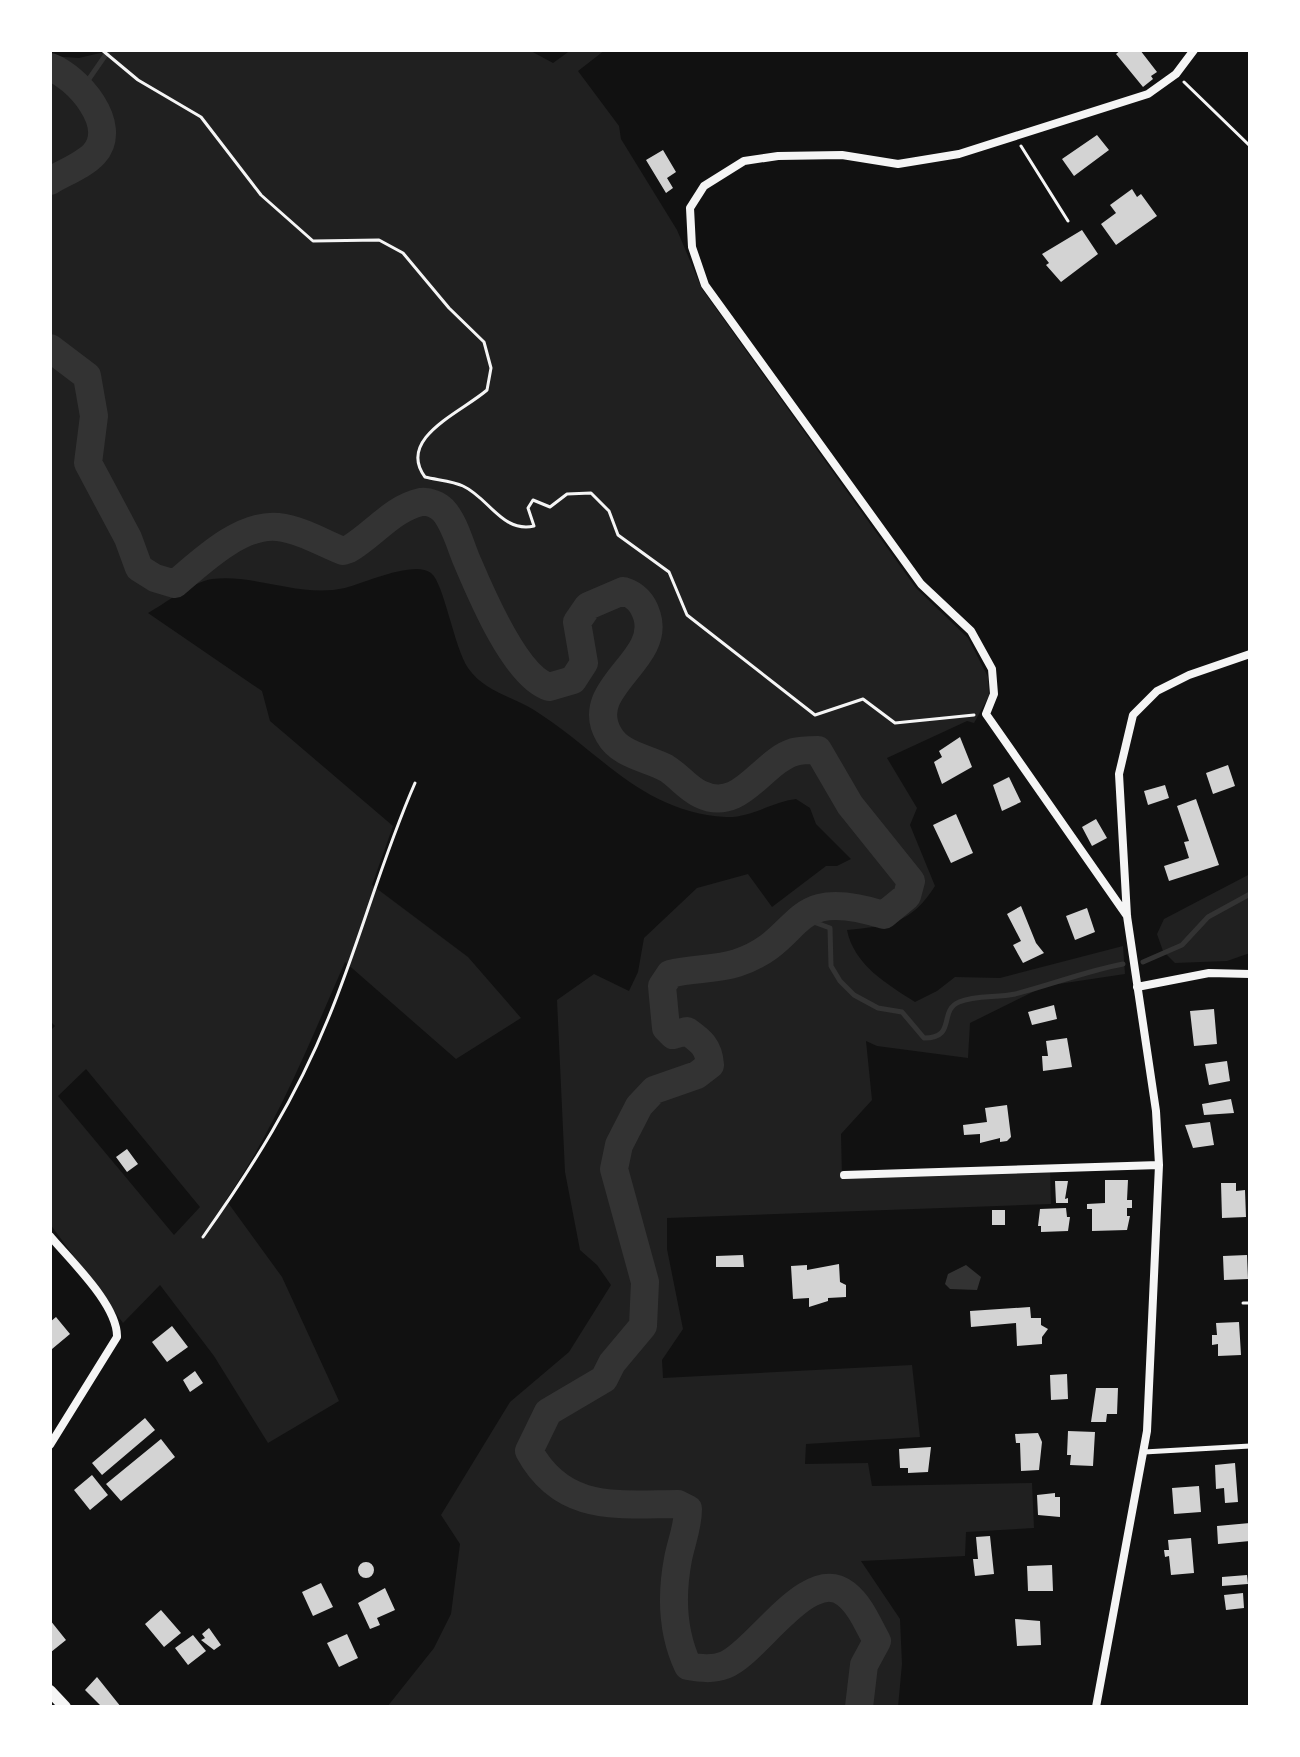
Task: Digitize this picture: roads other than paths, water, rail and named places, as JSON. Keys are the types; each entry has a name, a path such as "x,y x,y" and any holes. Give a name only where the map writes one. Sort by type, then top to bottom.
{"street":[{"path":"1127,916 986,714 994,694 992,669 971,631 921,584 705,285 692,247 689,217 690,208 704,186 744,161 778,156 842,155 898,164 959,154 1148,94 1176,74 1194,50"},
{"path":"1096,1707 1143,1452 1159,1165 1156,1111 1127,916 1119,774 1133,715 1157,691 1189,675 1250,654"},
{"path":"1137,987 1209,973 1250,974"},
{"path":"844,1175 1159,1165"},
{"path":"50,1236 108,1306 117,1337 50,1445"},
{"path":"50,1691 65,1707"}],"lane":[{"path":"1143,1452 1250,1446"}],"waterway":[{"path":"82,89 109,50"},
{"path":"50,67 61,72 83,91 99,116 102,130 101,142 90,158 50,181"},
{"path":"50,348 87,376 94,416 88,463 128,538 139,568 155,578 175,584 236,537 264,527 295,531 343,551 401,510 421,502 433,504 443,510 451,521 481,593 512,651 536,680 549,687 573,680 584,663 577,622 588,606 623,591 641,603 647,616 648,632 643,647 605,703 603,718 609,735 620,747 666,768 695,791 714,798 739,792 782,757 797,751 818,750 850,805 911,881 907,896 884,915 852,907 829,906 812,910 776,941 737,963 670,974 662,986 666,1028 673,1035 687,1031 696,1038 706,1049 710,1065 697,1075 654,1090 639,1106 619,1145 614,1169 645,1282 643,1326 612,1363 604,1379 548,1412 529,1451 543,1471 575,1495 613,1504 678,1504 688,1509 674,1600 676,1627 688,1666 711,1668 725,1665 752,1645 799,1600 816,1591 831,1588 846,1594 860,1610 877,1641 864,1665 859,1707"},
{"path":"1143,962 1182,945 1208,917 1250,894"},
{"path":"800,917 830,928 831,966 854,995 878,1008 902,1012 924,1038 940,1034 949,1011 959,1002 1015,994 1123,964"}]}
